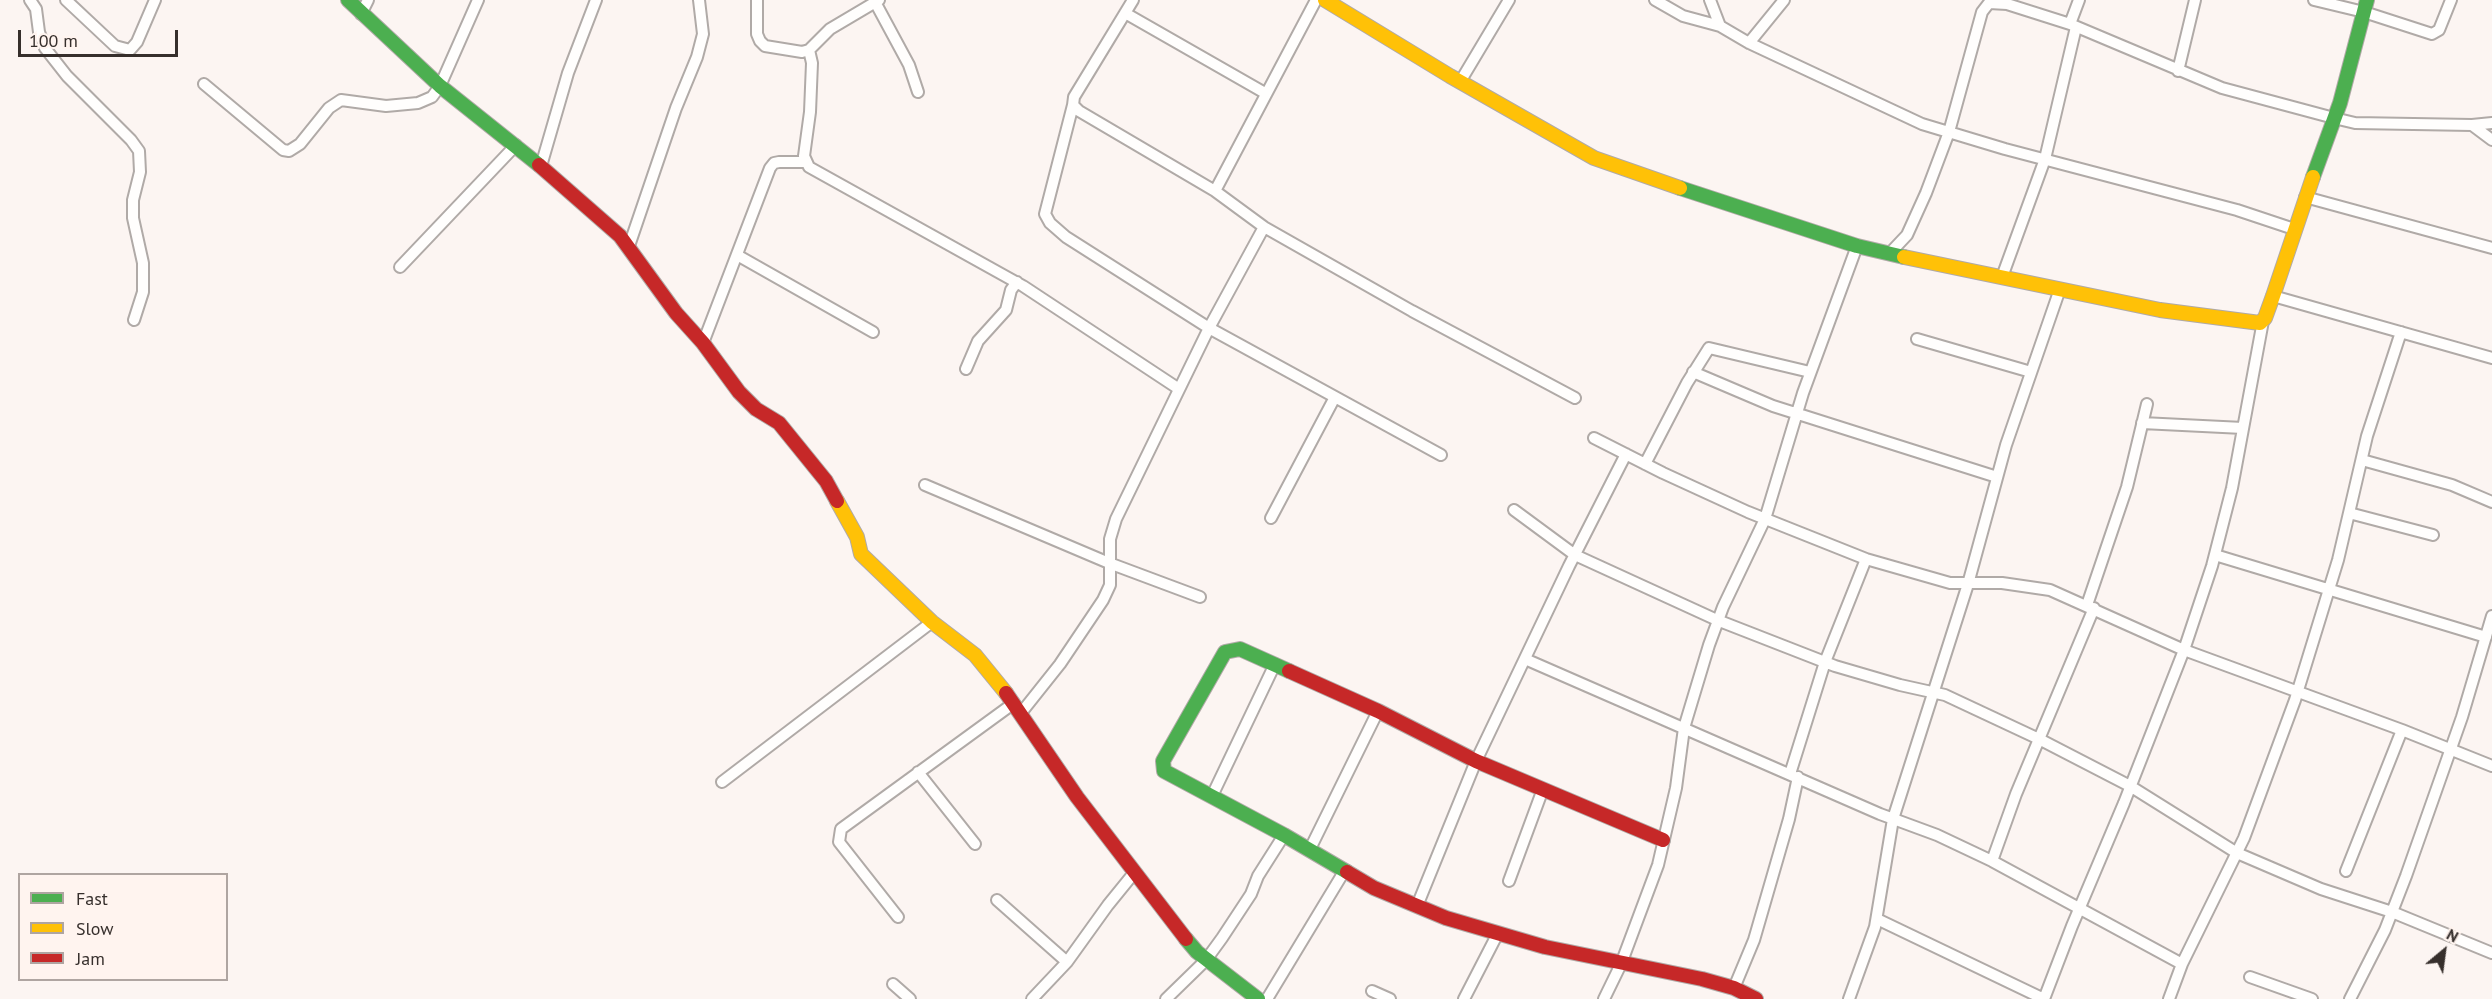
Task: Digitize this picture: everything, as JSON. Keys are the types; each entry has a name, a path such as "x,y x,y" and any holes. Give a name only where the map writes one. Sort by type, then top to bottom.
{"street":[{"path":"30,0 36,9 39,32 45,48 67,76 131,140 139,151 140,172 133,218 143,263 143,292 135,320"},
{"path":"66,0 116,46 130,50 137,42 155,0"},
{"path":"348,0 440,86 516,145 620,236 676,313 704,344 740,392 756,409 779,423 826,481 857,537 861,554 932,622 975,655 1018,708 1077,797 1134,873 1206,960 1258,999"},
{"path":"362,14 368,0"},
{"path":"204,84 283,150 289,151 300,144 328,108 340,100 386,106 418,103 432,97 440,86 478,0"},
{"path":"541,166 568,73 596,0"},
{"path":"628,246 676,108 697,57 703,34 699,0"},
{"path":"757,0 757,34 765,46 802,52 809,50 830,28 877,1 909,65 918,93"},
{"path":"1133,0 1074,97 1045,214 1046,219 1066,237 1209,328 1441,455"},
{"path":"1215,191 1316,0"},
{"path":"1325,0 1460,82 1594,158 1665,183 1857,246 2160,310 2255,322 2263,321"},
{"path":"1460,82 1509,0"},
{"path":"1655,0 1683,16 1720,26 1749,44 1922,124 2237,210 2294,229"},
{"path":"1710,0 1720,26"},
{"path":"1749,44 1784,0"},
{"path":"2002,277 2044,159 2079,0"},
{"path":"2178,71 2195,0"},
{"path":"2314,0 2366,6 2432,34 2439,30 2451,0"},
{"path":"1890,253 1907,235 1949,132 1984,6 1995,2 2007,3 2073,25 2222,88 2334,118 2355,123 2472,125 2492,123"},
{"path":"1877,920 2044,999 2184,650 2215,555 2232,488 2263,321 2334,118 2366,6"},
{"path":"1125,13 1265,93"},
{"path":"809,50 812,72 805,162 809,167 1017,282 1179,389"},
{"path":"1073,105 1079,111 1215,191 1264,227 1575,398"},
{"path":"2472,125 2492,140"},
{"path":"400,267 516,145"},
{"path":"704,344 770,168 774,163 779,162 805,162"},
{"path":"2305,197 2492,248"},
{"path":"898,917 838,838 844,825 918,772 1018,708 1060,664 1103,600 1110,585 1110,539 1116,519 1209,328 1264,227"},
{"path":"1604,999 1621,964 1658,865 1676,788 1684,728 1718,621 1766,519 1810,372 1857,246"},
{"path":"737,255 873,332"},
{"path":"966,369 978,341 1006,310 1011,290 1017,282"},
{"path":"1849,999 1877,920 1893,819 1968,584 1997,477 2060,289"},
{"path":"2273,296 2492,358"},
{"path":"2169,999 2182,964 2237,853 2297,692 2330,590 2362,460 2401,332"},
{"path":"1917,339 2031,372"},
{"path":"1645,464 1693,372 1711,347 1810,372"},
{"path":"1693,372 1773,406 1997,477"},
{"path":"1271,518 1335,397"},
{"path":"1992,861 2091,607 2127,487 2147,404"},
{"path":"2142,423 2243,428"},
{"path":"1594,438 1766,519 1866,559 1950,583 2035,586 2091,607 2184,650 2402,730 2492,766"},
{"path":"1417,906 1476,761 1626,454"},
{"path":"2362,460 2452,485 2492,502"},
{"path":"925,485 1109,563 1200,597"},
{"path":"1514,510 1575,555 1718,621 1825,662 1900,685 1945,695 2039,739 2130,786 2237,853 2321,889 2392,912 2492,953"},
{"path":"2349,513 2433,535"},
{"path":"2215,555 2486,637"},
{"path":"1734,988 1754,940 1790,819 1794,776 1825,662 1866,559"},
{"path":"2350,999 2392,912 2451,749 2492,616"},
{"path":"722,782 932,622"},
{"path":"1663,840 1476,761 1378,711 1240,649 1225,652 1163,762 1164,771 1310,849 1374,888 1417,906 1497,934 1621,964 1702,979 1734,988 1756,999"},
{"path":"1525,659 1893,819 1938,835 1992,861 2078,910 2182,964"},
{"path":"1212,796 1275,664"},
{"path":"1310,849 1378,711"},
{"path":"2346,871 2402,730"},
{"path":"918,772 975,844"},
{"path":"1509,881 1543,789"},
{"path":"1166,999 1206,960 1251,894 1258,876 1284,835"},
{"path":"1267,999 1345,870"},
{"path":"1032,999 1067,962 1134,873"},
{"path":"997,900 1067,962"},
{"path":"1464,999 1497,934"},
{"path":"2250,977 2312,999"},
{"path":"893,984 910,999"},
{"path":"1372,991 1390,999"}],"traffic: fast":[{"path":"348,0 440,86 539,165"},
{"path":"2313,177 2340,103 2367,0"},
{"path":"1680,188 1857,246 1904,257"},
{"path":"1289,671 1240,649 1225,652 1163,761 1164,771 1284,835 1347,872"},
{"path":"1186,939 1197,952 1258,999"}],"traffic: slow":[{"path":"1325,0 1450,76 1594,158 1680,188"},
{"path":"1904,257 2160,310 2260,323 2265,318 2273,296 2313,177"},
{"path":"837,501 857,537 861,554 932,622 975,655 1006,693"}],"traffic: jam":[{"path":"539,165 620,236 676,313 703,343 739,392 756,409 779,423 826,481 837,501"},
{"path":"1289,671 1378,711 1476,761 1663,840"},
{"path":"1006,693 1077,797 1186,939"},
{"path":"1347,872 1374,888 1446,918 1545,947 1702,979 1734,988 1756,999"}]}
